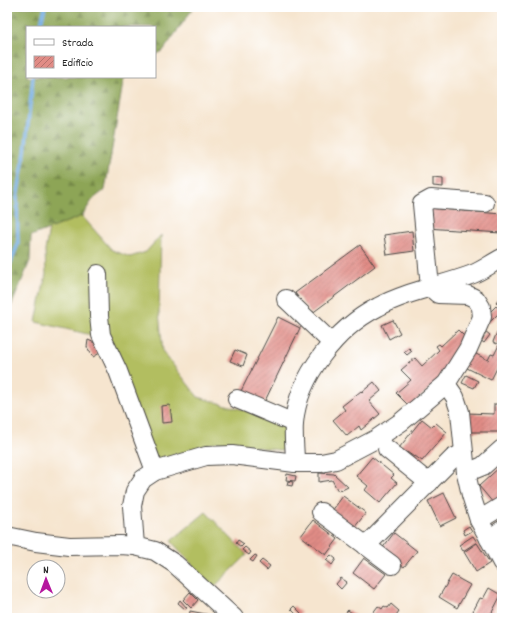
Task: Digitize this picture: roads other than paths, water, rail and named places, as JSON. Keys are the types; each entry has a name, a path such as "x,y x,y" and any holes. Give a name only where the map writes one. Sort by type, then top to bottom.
{"street":[{"path":"135,546 132,506 135,491 143,479 155,471 206,456 232,455 295,463 321,463 336,460 376,439 401,422 446,384 468,349 482,317 482,307 476,299 468,295 438,294 430,287 422,204 431,199 485,203"},
{"path":"295,463 294,423 301,392 314,367 332,343 354,322 378,306 474,273 502,258"},
{"path":"98,274 101,335 118,371 155,471"},
{"path":"286,298 332,343"},
{"path":"446,384 455,397 460,412 463,453 471,495 479,520 495,534 502,563"},
{"path":"237,399 294,423"},
{"path":"387,449 429,483"},
{"path":"466,473 483,466 502,449"},
{"path":"366,546 453,458 463,453"},
{"path":"479,520 502,506"},
{"path":"321,512 392,565"},
{"path":"7,536 36,542 69,546 135,546 155,552 175,564 234,618"}],"waterway":[{"path":"40,26 45,7"},
{"path":"7,272 18,244 17,198 25,152 33,78"}]}
